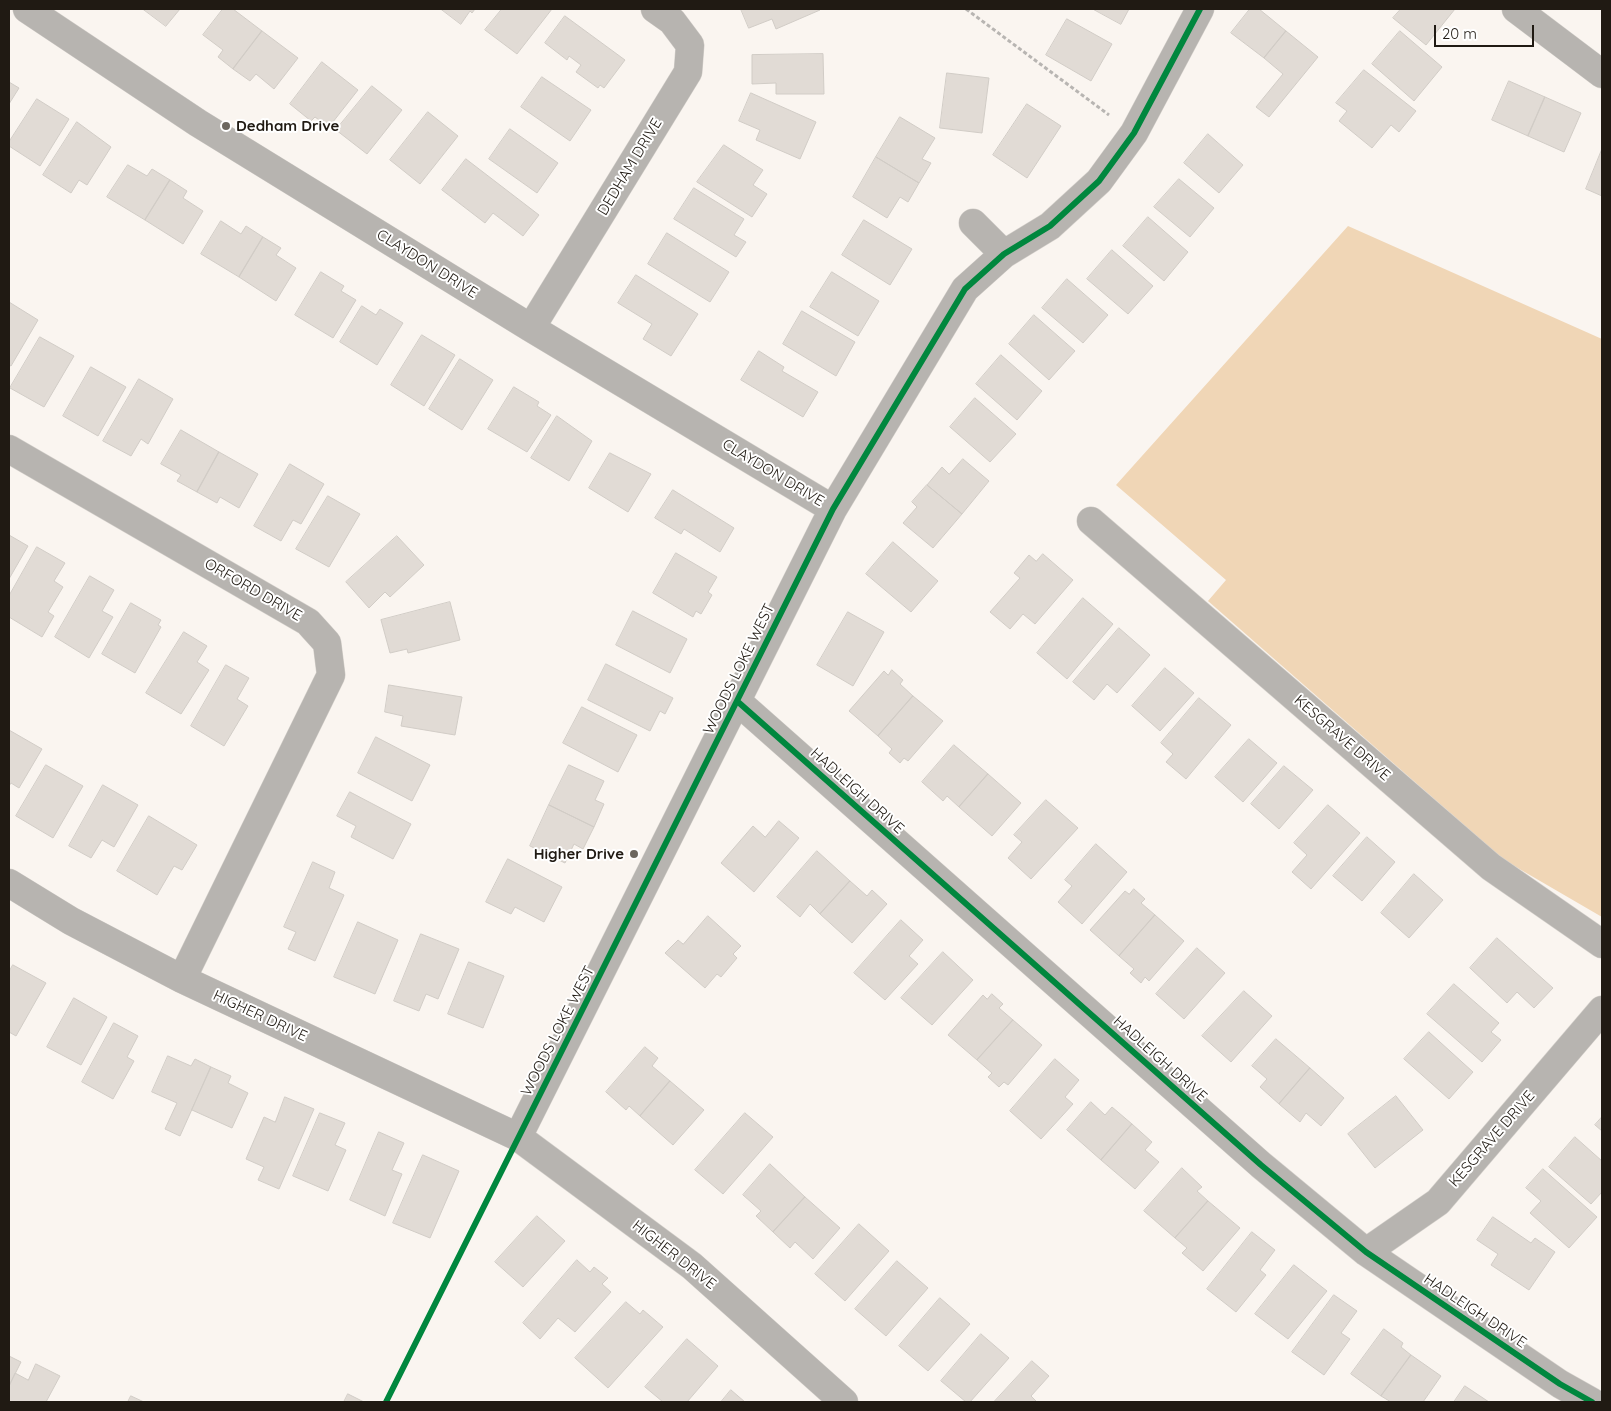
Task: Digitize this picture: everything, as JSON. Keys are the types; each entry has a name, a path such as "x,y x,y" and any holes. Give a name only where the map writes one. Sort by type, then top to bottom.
{"street":[{"name":"CLAYDON DRIVE","path":"27,9 198,123 531,328 833,509"},
{"name":"DEDHAM DRIVE","path":"531,328 688,72 690,45 672,22 655,9"},
{"name":"WOODS LOKE WEST","path":"518,1138 833,509 965,289 1004,254 1050,226 1099,181 1134,133 1200,9"},
{"path":"1516,9 1602,74"},
{"path":"973,223 1004,254"},
{"name":"ORFORD DRIVE","path":"9,449 308,622 327,643 331,675 182,979"},
{"name":"KESGRAVE DRIVE","path":"1091,522 1491,867 1602,944"},
{"name":"HADLEIGH DRIVE","path":"737,702 1261,1165 1366,1252 1560,1384 1592,1402"},
{"name":"HIGHER DRIVE","path":"9,883 71,921 182,979 518,1138 692,1266 844,1402"},
{"name":"KESGRAVE DRIVE","path":"1366,1252 1438,1202 1602,1010"}],"path":[{"path":"966,9 1134,133"}],"shaded area":[{"path":"1348,226 1602,339 1602,917 1504,860 1208,601 1226,580 1116,485"}],"building":[{"path":"143,9 180,9 166,26"},
{"path":"223,9 233,9 262,31 233,69 218,57 223,50 203,35"},
{"path":"441,9 475,9 472,13 470,11 461,24"},
{"path":"502,9 552,9 517,54 485,30"},
{"path":"741,9 820,10 776,29 772,19 749,28"},
{"path":"1093,9 1129,9 1121,24"},
{"path":"1250,9 1259,9 1286,31 1264,58 1231,33"},
{"path":"1401,9 1455,9 1426,45 1393,18"},
{"path":"565,16 625,60 604,88 600,85 598,88 576,72 581,65 569,56 567,60 545,43"},
{"path":"1067,19 1112,44 1091,81 1046,55"},
{"path":"262,31 298,58 274,89 256,74 250,81 233,69"},
{"path":"1286,31 1318,57 1269,117 1256,107 1283,74 1264,58"},
{"path":"1400,31 1442,67 1414,101 1372,64"},
{"path":"823,54 824,94 776,94 776,83 752,84 752,55"},
{"path":"322,62 358,90 329,127 315,117 311,121 290,104"},
{"path":"1364,70 1416,111 1399,132 1391,125 1372,148 1339,121 1347,111 1336,103"},
{"path":"947,73 989,78 982,133 940,128"},
{"path":"542,77 591,110 570,141 521,107"},
{"path":"1509,81 1545,97 1528,136 1492,120"},
{"path":"9,82 19,88 9,104"},
{"path":"372,86 402,110 367,154 336,130"},
{"path":"751,93 816,122 800,159 756,140 760,130 739,121"},
{"path":"1545,97 1581,113 1564,152 1528,136"},
{"path":"37,99 69,119 40,166 9,146 9,142"},
{"path":"1027,104 1061,126 1027,178 993,155"},
{"path":"428,112 458,136 420,184 390,160"},
{"path":"900,117 935,138 922,159 931,163 919,183 876,157"},
{"path":"77,122 111,147 87,185 79,180 71,193 43,175"},
{"path":"510,129 558,163 537,193 489,159"},
{"path":"1208,134 1243,165 1219,193 1184,163"},
{"path":"724,145 763,170 753,185 767,194 752,217 697,182"},
{"path":"1602,149 1602,196 1586,189"},
{"path":"876,157 919,183 908,202 900,197 887,218 853,197"},
{"path":"466,159 539,215 523,236 493,213 485,223 442,190"},
{"path":"128,165 147,176 152,169 170,180 145,220 107,197"},
{"path":"1179,179 1214,208 1190,237 1154,207"},
{"path":"170,180 187,191 183,198 203,211 183,244 145,220"},
{"path":"694,188 744,219 734,235 746,242 736,257 674,219"},
{"path":"1148,217 1188,252 1164,281 1123,246"},
{"path":"864,220 912,249 890,285 842,255"},
{"path":"221,221 241,234 246,226 263,237 239,277 201,254"},
{"path":"667,233 729,272 710,302 648,264"},
{"path":"263,237 281,248 276,255 296,268 276,301 239,277"},
{"path":"1112,250 1153,286 1128,314 1087,279"},
{"path":"321,272 344,286 341,291 356,300 333,338 295,315"},
{"path":"832,272 879,301 858,336 810,307"},
{"path":"636,275 698,314 671,356 643,339 652,324 618,303"},
{"path":"1067,279 1108,315 1083,343 1042,308"},
{"path":"9,302 38,320 11,366 9,365"},
{"path":"362,306 376,315 380,309 403,323 377,365 340,342"},
{"path":"802,311 855,342 836,376 783,344"},
{"path":"1034,315 1075,351 1049,380 1009,344"},
{"path":"422,335 455,355 424,406 391,385"},
{"path":"40,337 74,356 44,407 10,388"},
{"path":"759,351 784,367 782,371 818,392 803,417 741,380"},
{"path":"1001,355 1042,391 1017,420 976,384"},
{"path":"460,359 493,380 462,430 429,409"},
{"path":"91,367 126,387 98,436 63,416"},
{"path":"139,379 173,399 148,444 141,439 131,456 103,441"},
{"path":"514,387 539,402 537,406 551,415 527,452 488,429"},
{"path":"975,398 1016,434 990,462 950,427"},
{"path":"557,416 592,441 569,481 531,458"},
{"path":"181,430 219,452 197,492 177,481 181,475 161,464"},
{"path":"219,452 258,474 239,508 220,497 217,503 197,492"},
{"path":"610,453 651,474 628,512 589,488"},
{"path":"963,459 989,481 962,514 927,485 942,467 949,474"},
{"path":"290,464 324,484 301,524 293,520 281,541 254,526"},
{"path":"927,485 962,514 933,548 903,523 917,507 912,502"},
{"path":"673,490 734,528 720,552 684,529 681,534 655,518"},
{"path":"328,496 360,514 329,567 296,549"},
{"path":"9,535 28,546 9,579"},
{"path":"397,536 424,565 390,597 385,592 369,608 346,582"},
{"path":"893,542 938,581 911,612 866,574"},
{"path":"37,547 65,563 54,581 63,587 48,612 54,616 42,637 9,617 9,596"},
{"path":"676,553 717,577 708,592 712,595 701,614 696,611 693,617 653,593"},
{"path":"1043,554 1073,580 1035,624 1023,614 1010,629 990,612 1020,578 1014,573 1029,555 1036,561"},
{"path":"90,576 114,590 102,611 113,617 89,658 55,637"},
{"path":"1083,598 1113,624 1067,679 1037,653"},
{"path":"450,602 460,640 408,653 407,649 390,653 381,620"},
{"path":"131,603 161,620 158,625 161,627 135,673 102,654"},
{"path":"633,611 687,639 670,673 616,645"},
{"path":"848,612 884,632 853,686 817,665"},
{"path":"1119,628 1150,655 1117,693 1107,684 1094,700 1073,682"},
{"path":"184,632 207,646 197,662 209,670 181,714 146,693"},
{"path":"606,664 673,698 665,714 660,711 650,731 588,700"},
{"path":"226,665 249,678 237,699 248,706 224,746 191,726"},
{"path":"1165,668 1194,693 1160,731 1132,706"},
{"path":"892,670 903,680 900,684 913,696 878,736 849,711 884,671 888,675"},
{"path":"389,685 462,697 455,735 401,726 403,716 385,712"},
{"path":"913,696 943,721 908,761 904,758 900,763 889,753 892,749 878,736"},
{"path":"1199,698 1231,725 1186,779 1166,762 1173,754 1161,743"},
{"path":"582,707 637,735 618,772 563,743"},
{"path":"9,730 42,749 19,788 11,783 9,786"},
{"path":"376,737 430,765 412,801 358,773"},
{"path":"1249,739 1277,763 1243,802 1215,777"},
{"path":"954,745 988,774 959,807 947,796 943,801 922,782"},
{"path":"46,765 83,786 53,838 16,816"},
{"path":"569,765 604,781 595,800 604,804 594,827 549,805"},
{"path":"1284,766 1313,790 1279,829 1251,804"},
{"path":"988,774 1021,803 992,836 959,807"},
{"path":"103,785 138,805 114,847 102,840 91,858 69,846"},
{"path":"350,792 411,824 393,859 351,837 356,826 337,816"},
{"path":"1046,800 1078,828 1031,879 1008,858 1022,842 1014,835"},
{"path":"549,805 594,827 583,849 574,844 565,863 530,846"},
{"path":"1328,805 1360,833 1311,889 1292,872 1307,855 1294,843"},
{"path":"149,816 197,845 182,870 174,866 157,895 117,871"},
{"path":"779,821 799,838 754,892 721,863 753,826 765,837"},
{"path":"1367,837 1395,862 1362,901 1333,876"},
{"path":"1096,844 1127,872 1082,924 1058,902 1072,886 1065,880"},
{"path":"817,851 850,881 820,914 810,904 800,917 777,897"},
{"path":"508,859 562,887 544,922 515,907 511,914 486,902"},
{"path":"313,862 335,872 329,888 344,895 315,961 288,949 296,932 284,927"},
{"path":"1414,874 1443,900 1409,938 1381,913"},
{"path":"850,881 867,896 872,890 887,904 852,943 820,914"},
{"path":"1134,889 1145,899 1141,903 1155,915 1119,956 1090,930 1125,891 1129,894"},
{"path":"1155,915 1184,941 1149,981 1145,977 1141,983 1130,973 1134,969 1119,956"},
{"path":"708,916 741,946 733,954 737,958 721,977 717,974 705,988 665,953 678,940 683,944"},
{"path":"901,920 923,940 909,956 918,964 885,1000 854,973"},
{"path":"358,922 398,940 375,994 334,977"},
{"path":"421,934 459,949 438,999 426,994 419,1011 394,1001"},
{"path":"1497,938 1553,988 1534,1008 1517,992 1507,1003 1470,968"},
{"path":"1197,948 1225,973 1184,1019 1156,994"},
{"path":"943,952 973,980 932,1025 901,998"},
{"path":"469,962 504,976 483,1028 448,1014"},
{"path":"13,965 46,983 16,1036 9,1032 9,972"},
{"path":"1454,984 1499,1023 1491,1032 1501,1040 1482,1062 1427,1014"},
{"path":"1244,991 1272,1016 1231,1062 1202,1036"},
{"path":"992,994 1003,1004 999,1008 1013,1020 977,1060 948,1035 983,995 987,999"},
{"path":"74,998 107,1017 81,1065 47,1047"},
{"path":"1013,1020 1042,1045 1008,1085 1004,1082 999,1087 988,1077 992,1073 977,1060"},
{"path":"114,1023 138,1036 127,1057 134,1061 113,1099 82,1082"},
{"path":"1429,1032 1473,1072 1449,1099 1404,1059"},
{"path":"1276,1039 1310,1068 1279,1104 1260,1087 1267,1079 1252,1066"},
{"path":"645,1047 658,1058 652,1066 670,1081 640,1116 629,1106 626,1110 606,1092"},
{"path":"168,1056 191,1066 195,1059 211,1067 180,1136 165,1129 177,1103 152,1092"},
{"path":"1055,1059 1079,1080 1065,1097 1073,1104 1041,1139 1010,1111"},
{"path":"211,1067 231,1076 228,1083 248,1093 232,1128 192,1110"},
{"path":"1310,1068 1344,1098 1321,1126 1306,1113 1300,1122 1279,1104"},
{"path":"670,1081 704,1110 673,1145 640,1116"},
{"path":"1396,1096 1423,1130 1375,1168 1348,1134"},
{"path":"285,1097 314,1109 279,1189 258,1180 264,1167 246,1159 264,1117 275,1122"},
{"path":"1091,1102 1105,1115 1112,1107 1132,1124 1101,1160 1067,1130"},
{"path":"320,1113 345,1123 335,1145 346,1150 328,1191 293,1176"},
{"path":"745,1113 773,1137 723,1194 695,1170"},
{"path":"1602,1117 1602,1131 1595,1125"},
{"path":"1132,1124 1152,1142 1145,1150 1159,1162 1135,1189 1101,1160"},
{"path":"379,1132 404,1143 392,1170 402,1174 385,1216 350,1200"},
{"path":"1575,1137 1602,1161 1602,1192 1591,1204 1549,1167"},
{"path":"423,1155 459,1171 430,1238 393,1223"},
{"path":"770,1164 805,1197 773,1232 756,1216 761,1211 743,1195"},
{"path":"1182,1168 1202,1187 1197,1191 1208,1201 1175,1238 1144,1211"},
{"path":"1543,1169 1597,1217 1569,1248 1530,1213 1541,1201 1526,1188"},
{"path":"805,1197 840,1228 813,1259 795,1242 790,1248 773,1232"},
{"path":"1208,1201 1240,1228 1203,1271 1182,1253 1187,1248 1175,1238"},
{"path":"537,1216 565,1241 523,1287 495,1262"},
{"path":"1493,1217 1531,1243 1535,1238 1555,1252 1529,1290 1491,1265 1498,1254 1477,1240"},
{"path":"859,1224 889,1251 845,1301 815,1274"},
{"path":"1252,1232 1275,1250 1260,1270 1266,1275 1236,1312 1207,1289"},
{"path":"577,1260 590,1272 594,1267 608,1278 602,1284 611,1292 575,1332 558,1318 540,1339 523,1323"},
{"path":"897,1261 928,1288 886,1336 855,1309"},
{"path":"1294,1265 1327,1291 1288,1339 1255,1314"},
{"path":"1334,1295 1357,1311 1341,1333 1350,1339 1324,1375 1292,1352"},
{"path":"940,1298 970,1324 928,1371 899,1346"},
{"path":"626,1302 640,1314 643,1310 663,1327 608,1388 575,1358"},
{"path":"1384,1329 1403,1343 1401,1347 1411,1355 1381,1396 1351,1374"},
{"path":"981,1334 1009,1358 970,1402 966,1402 941,1381"},
{"path":"687,1339 718,1366 687,1402 663,1402 645,1387"},
{"path":"1411,1355 1441,1376 1423,1402 1391,1402 1381,1396"},
{"path":"9,1356 21,1362 9,1386"},
{"path":"1032,1361 1049,1376 1031,1396 1037,1402 994,1402"},
{"path":"36,1364 60,1376 46,1402 9,1402 9,1386 15,1373 28,1380"},
{"path":"1465,1386 1489,1402 1454,1402"},
{"path":"731,1390 745,1402 721,1402"},
{"path":"348,1394 364,1402 344,1402"},
{"path":"131,1396 144,1402 128,1402"}],"cycle path":[{"path":"386,1402 833,509 965,289 1004,254 1050,226 1099,181 1134,133 1200,9"},
{"path":"737,701 1261,1165 1366,1252 1560,1384 1592,1402"}],"place":[{"name":"Dedham Drive","path":"226,126"},
{"name":"Higher Drive","path":"634,854"}]}
